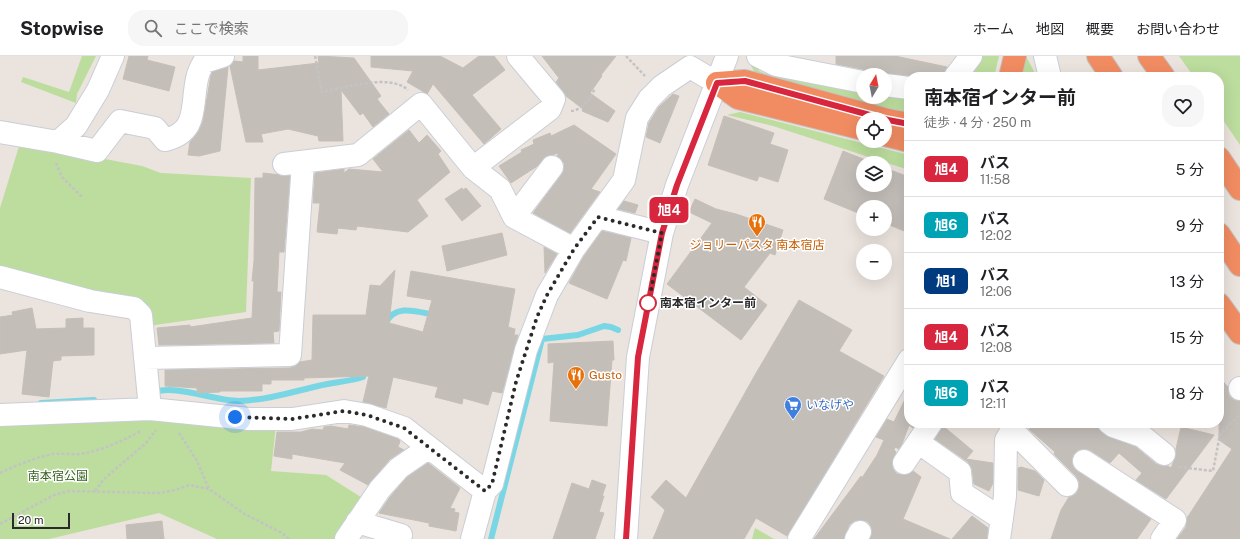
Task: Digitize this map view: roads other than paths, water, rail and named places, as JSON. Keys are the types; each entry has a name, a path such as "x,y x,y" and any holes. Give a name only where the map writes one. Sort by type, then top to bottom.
{"highway":[{"path":"1011,72 1015,56"},
{"path":"1098,56 1109,72"},
{"path":"1149,56 1160,72"},
{"path":"717,83 745,81 904,123"},
{"path":"717,83 738,98 856,127"},
{"path":"892,137 904,140"},
{"path":"1224,165 1240,189"},
{"path":"1224,241 1240,265"},
{"path":"1224,311 1240,333"}],"street":[{"path":"58,142 76,126 98,90 113,56"},
{"path":"0,132 58,142 97,151 120,121 155,128 165,140 176,137 192,120 197,78 204,62 224,56"},
{"path":"473,168 550,109 554,99 518,56"},
{"path":"626,539 638,357 662,233 677,185 728,56"},
{"path":"758,56 776,65 856,81"},
{"path":"959,72 971,56"},
{"path":"1045,56 1049,72"},
{"path":"472,539 485,491 492,484 516,382 537,317 547,295 574,249 624,180 637,118 649,99 658,89 691,61 717,83"},
{"path":"892,86 904,87"},
{"path":"145,358 290,355 293,163 358,155 421,104 473,168 500,189 514,217 574,249"},
{"path":"514,217 552,167"},
{"path":"598,217 662,233"},
{"path":"0,277 90,301 134,308 141,315 151,422"},
{"path":"799,539 904,368"},
{"path":"0,415 151,422 292,419 344,411 367,415 404,428 485,491"},
{"path":"904,463 928,428"},
{"path":"1000,529 1005,496 1006,440 1013,428"},
{"path":"1015,428 1067,485"},
{"path":"1119,428 1142,436 1172,461"},
{"path":"918,442 960,472 962,493 1000,529"},
{"path":"409,538 352,531 380,489 399,468 428,448"},
{"path":"1084,461 1174,520 1162,539"}],"waterway":[{"path":"386,323 390,317 401,311 408,310 435,315"},
{"path":"491,539 542,339 578,335 604,326 618,330"},
{"path":"152,393 161,390 171,390 229,400 249,400 357,379 363,377 365,370"},
{"path":"41,403 94,400"}],"place":[{"name":"ジョリーパスタ 南本宿店","path":"757,237"},
{"name":"南本宿インター前","path":"648,303"},
{"name":"Gusto","path":"576,390"},
{"name":"いなげや","path":"793,420"}],"park label":[{"name":"南本宿公園","path":"58,476"}]}
